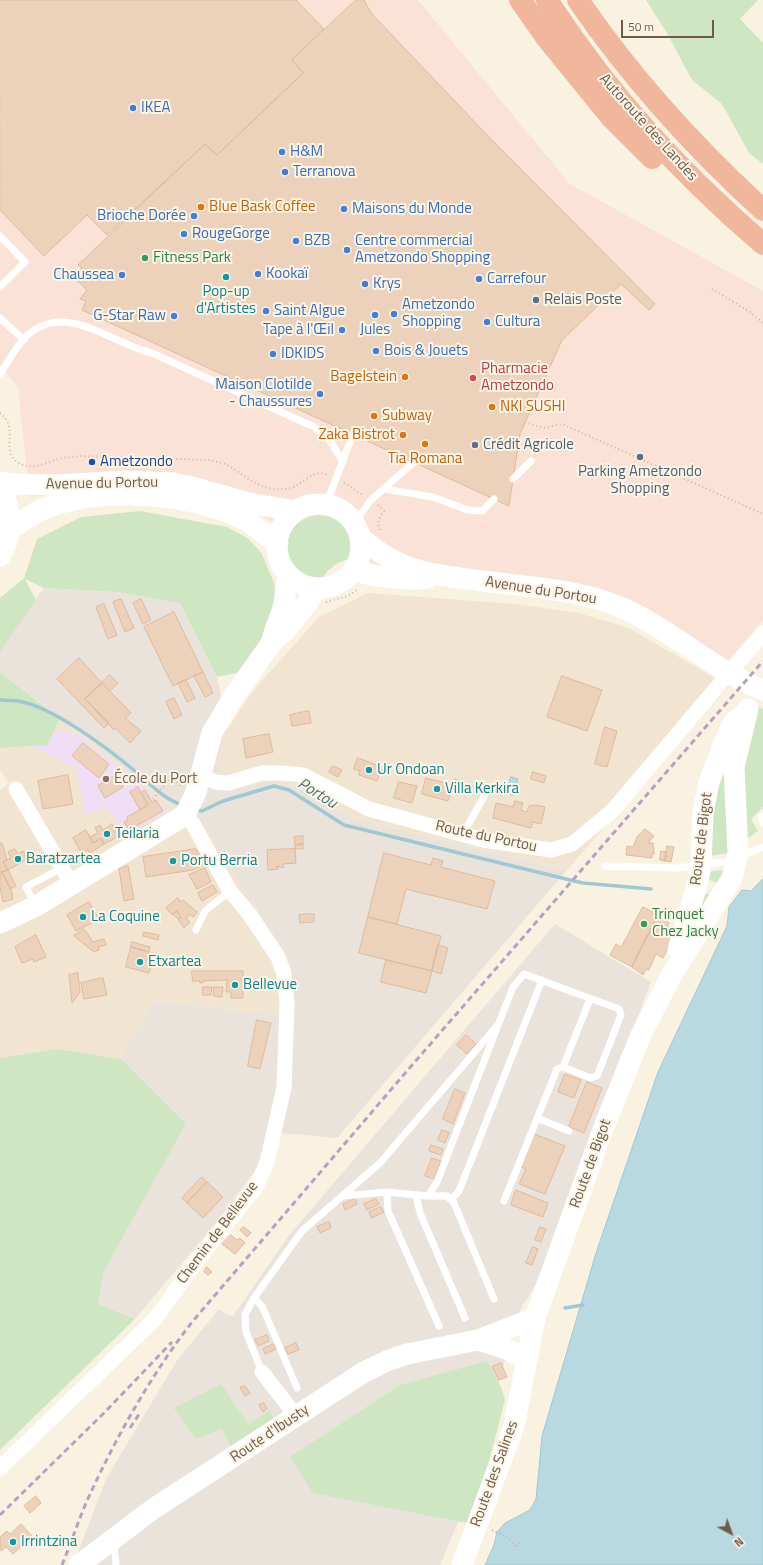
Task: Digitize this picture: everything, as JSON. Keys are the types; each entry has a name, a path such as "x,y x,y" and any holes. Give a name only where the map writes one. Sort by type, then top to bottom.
{"highway":[{"path":"520,0 546,37 611,117 683,190 729,215"},
{"name":"Autoroute des Landes","path":"547,0 600,76 644,129 677,165 729,215 763,244"},
{"name":"Autoroute des Landes","path":"578,0 603,37 648,94 726,176 763,210"}],"main road":[{"name":"Avenue du Portou","path":"0,482 12,484 126,481 173,483 249,503 296,511"},
{"path":"0,490 9,512 10,529 4,550 0,556"},
{"name":"Avenue du Portou","path":"10,529 44,509 69,502 92,498 140,496 165,498 218,508 245,519 267,537 278,543"},
{"path":"0,923 36,906 67,876 189,807 212,733 234,696 272,642 285,631 308,602 319,596 336,585 358,579 361,550 358,530 347,514 337,508 326,505 305,507 296,511 283,525 278,543 278,555 282,566 289,576 319,596"},
{"name":"Avenue du Portou","path":"358,530 375,550 400,564 444,576 582,595 606,602 648,622 716,665 763,691"},
{"path":"272,642 274,628 284,604 285,585 289,576"},
{"name":"Avenue du Portou","path":"358,579 375,576 412,580 444,576"},
{"name":"Route de Bigot","path":"671,976 695,895 701,865 703,813 709,782 716,760 733,723 748,709 763,691"},
{"name":"Route de Bigot","path":"527,1359 535,1318 605,1124 640,1037 671,976 689,945 725,892 732,878 737,860 738,839 734,767 748,709"},
{"path":"478,1340 535,1318"},
{"path":"478,1340 504,1348 527,1359"},
{"name":"Route d'Ibusty","path":"79,1565 153,1509 364,1372 387,1361 429,1348 478,1340"},
{"name":"Route des Salines","path":"462,1565 514,1426 527,1359"}],"street":[{"name":"Route du Portou","path":"200,774 215,782 228,783 262,773 304,775 369,809 483,840 551,850 572,844 612,811 762,634"},
{"path":"16,789 67,876"},
{"name":"Chemin de Bellevue","path":"0,1468 155,1319 200,1257 256,1187 267,1162 284,1088 287,1004 284,974 278,957 250,915 230,891 193,824 189,807"},
{"path":"262,1372 296,1416"}],"lane":[{"path":"0,236 25,262 0,287"},
{"path":"0,318 24,340"},
{"path":"0,374 24,340 36,329 45,325 66,322 78,324 139,351 152,354 314,427 333,443 344,462"},
{"path":"326,505 344,462 353,434"},
{"path":"513,479 531,461"},
{"path":"358,530 372,500 414,462"},
{"path":"384,489 433,497 468,510 482,511 494,499"},
{"path":"463,834 486,791"},
{"path":"763,816 761,817 763,823"},
{"path":"605,866 678,868 737,860 742,856 763,847"},
{"path":"196,930 205,911 230,891"},
{"path":"428,1196 437,1182 513,987 524,974 619,1009 621,1015 596,1076 591,1078 563,1067 557,1069 504,1201"},
{"path":"451,1200 459,1191 542,980"},
{"path":"563,1067 590,999"},
{"path":"262,1372 246,1332 245,1315 254,1298 302,1231 380,1163 500,1022"},
{"path":"537,1118 569,1131"},
{"path":"343,1196 387,1192 428,1196 446,1196 454,1203 494,1298"},
{"path":"387,1192 388,1211 439,1326"},
{"path":"416,1195 420,1213 465,1318"},
{"path":"254,1298 262,1306 297,1388"},
{"path":"113,1539 116,1565"}],"path":[{"path":"712,289 750,312 763,323"},
{"path":"0,412 7,418 9,425 8,447 10,454 15,461 22,466 33,467 62,458 80,456 209,460 226,464 250,481 276,489 287,490 316,474 324,473 372,500 384,511 378,520 379,528 383,535"},
{"path":"525,422 543,428 562,424 763,514"},
{"path":"319,596 338,600 358,579"},
{"path":"154,798 170,780"},
{"path":"497,1532 508,1538 517,1547"},
{"path":"514,1550 521,1542"}],"shaded area":[{"path":"0,0 418,0 570,184 763,291 763,620 723,667 631,611 408,575 315,546 262,516 213,500 137,487 30,497 18,388 0,364"},
{"path":"44,588 116,592 180,603 217,677 228,728 216,765 226,774 229,791 268,781 301,788 354,819 567,870 337,1138 283,1133 220,1218 135,1319 98,1304 104,1271 186,1124 121,1059 153,1001 290,1016 290,962 208,833 0,672 0,652"},
{"path":"368,593 515,604 579,613 629,628 729,686 567,870 354,819 301,788 268,781 229,791 226,774 216,765 228,728 252,692 319,617"},
{"path":"60,719 208,833 290,962 290,1016 154,1001 121,1059 57,1049 0,1058 0,790 9,783 0,770 0,748 47,745"},
{"name":"École du Port","path":"33,727 78,735 149,792 167,809 166,812 126,836 107,806 85,816 76,767 25,744"},
{"path":"555,924 651,982 536,1284 518,1313 464,1508 440,1565 73,1565 106,1479 178,1359 219,1309 225,1314 233,1316 290,1234"}],"green space":[{"path":"646,0 758,0 740,19 763,43 763,164 749,153 722,104 692,80 667,33"},
{"path":"140,511 227,527 249,539 262,554 274,583 276,600 263,637 241,672 217,677 180,603 116,592 44,588 25,579 36,600 0,652 0,598 24,578 37,539 81,517"},
{"path":"319,515 335,519 345,529 350,543 349,559 334,566 323,578 308,577 297,571 290,561 287,550 288,538 294,528 304,519"},
{"path":"0,672 60,719 47,745 0,748"},
{"path":"757,706 763,709 763,807 751,819 758,831 747,839 740,781"},
{"path":"727,745 733,853 705,857 706,827"},
{"path":"724,870 722,884 709,880 704,893 713,896 697,920 706,872"},
{"path":"57,1049 121,1059 186,1124 104,1271 98,1304 135,1319 0,1450 0,1058"},
{"path":"487,1361 501,1387 505,1400 489,1461 467,1523 313,1493 290,1457 400,1385"},
{"path":"221,1384 248,1424 270,1410 274,1418 232,1449 222,1429 196,1439 174,1408"}],"water":[{"path":"511,777 518,779 514,795 507,794"},
{"path":"763,879 763,1565 485,1565 494,1545 497,1532 505,1523 530,1510 536,1499 542,1436 596,1253 658,1072 727,926 729,907 742,890 751,891"}],"building":[{"name":"IKEA","path":"0,0 296,0 324,29 292,60 303,73 217,155 205,144 107,235 87,215 44,256 0,210"},
{"name":"Centre commercial Ametzondo Shopping","path":"356,0 364,0 371,13 489,137 655,304 649,310 621,284 562,340 520,434 509,506 82,310 86,301 80,299 87,290 73,276 82,268 78,265 205,144 217,155 303,73 292,60"},
{"path":"121,599 134,628 125,632 113,602"},
{"path":"141,599 151,620 143,624 133,603"},
{"path":"104,604 117,635 108,639 96,607"},
{"path":"174,612 203,672 173,686 144,627"},
{"path":"79,658 102,683 85,699 109,723 104,728 57,679"},
{"path":"203,672 213,693 205,697 194,676"},
{"path":"110,675 118,683 110,691 102,683"},
{"path":"562,676 602,690 587,731 547,717"},
{"path":"186,680 195,698 187,702 178,683"},
{"path":"102,683 131,713 125,718 141,731 130,743 115,728 114,730 85,699"},
{"path":"174,698 182,715 174,719 166,702"},
{"path":"309,711 311,723 292,726 290,715"},
{"path":"605,727 617,731 607,767 595,764"},
{"path":"269,734 273,752 246,758 243,739"},
{"path":"83,743 109,764 99,778 72,756"},
{"name":"Ur Ondoan","path":"358,758 382,767 377,781 359,775 360,771 354,769"},
{"path":"333,766 342,770 338,777 329,772"},
{"path":"533,772 546,776 544,783 531,779"},
{"path":"68,775 73,804 43,809 38,781"},
{"path":"116,775 123,787 105,798 98,786"},
{"name":"Villa Kerkira","path":"426,778 453,785 448,801 422,794"},
{"path":"455,779 460,781 457,792 451,791"},
{"path":"399,782 417,786 412,803 394,798"},
{"path":"138,787 148,805 140,810 130,792"},
{"path":"145,790 152,802 156,800 163,811 129,830 124,822 128,819 127,817 148,805 141,793"},
{"path":"515,801 523,803 521,810 527,812 529,806 536,805 545,807 541,824 533,822 531,828 493,818 496,803 513,807"},
{"name":"Teilaria","path":"112,824 119,836 104,844 101,838 93,843 90,837 98,833 95,828 100,825 103,830"},
{"path":"645,829 654,836 648,843 653,843 654,854 652,854 652,858 626,855 627,846 633,847 637,837"},
{"path":"86,830 93,843 101,838 104,844 90,853 88,850 82,854 73,838"},
{"path":"303,836 303,844 295,845 294,837"},
{"path":"0,843 2,843 7,860 3,862 8,870 0,873"},
{"path":"303,844 303,849 295,849 295,845"},
{"path":"667,846 674,847 671,862 665,861"},
{"name":"Baratzartea","path":"15,849 18,854 23,851 27,859 8,870 3,862 11,858 8,852"},
{"name":"Portu Berria","path":"196,849 204,865 193,870 146,877 143,857"},
{"path":"295,849 296,863 283,864 283,868 277,866 278,869 268,870 267,850"},
{"path":"661,851 667,852 665,861 660,860"},
{"path":"384,853 431,865 433,858 443,861 441,867 495,881 487,909 406,889 397,924 368,917"},
{"path":"128,866 134,899 124,901 119,869"},
{"path":"205,868 211,882 197,889 189,875"},
{"path":"8,870 16,886 10,889 2,872"},
{"path":"2,872 11,889 13,899 3,902 0,887 0,873"},
{"path":"213,885 217,892 202,901 198,893"},
{"path":"178,898 180,902 183,900 197,912 193,917 190,914 186,919 190,922 184,928 178,919 181,917 177,911 172,915 166,908"},
{"name":"La Coquine","path":"89,902 99,919 76,931 67,915"},
{"path":"643,907 658,915 632,967 610,955 616,944 621,947"},
{"path":"177,911 181,917 178,919 173,914"},
{"path":"314,914 314,922 300,923 299,915"},
{"path":"658,915 669,923 667,926 677,931 663,958 656,954 649,970 646,969 643,975 632,967"},
{"path":"368,917 441,936 432,971 359,953"},
{"path":"84,929 93,942 104,939 106,945 98,947 99,950 94,952 74,936"},
{"path":"144,932 159,935 158,940 143,936"},
{"path":"36,935 46,957 34,962 33,959 22,963 15,947"},
{"path":"132,942 150,947 149,952 131,947"},
{"path":"438,945 448,948 441,974 432,971"},
{"name":"Etxartea","path":"131,947 149,952 148,956 153,957 149,973 126,967"},
{"path":"386,960 432,971 426,993 381,982"},
{"name":"Bellevue","path":"192,971 243,971 243,998 231,998 231,992 226,992 227,980 203,981 203,983 200,983 200,981 193,981"},
{"path":"78,973 80,992 72,1003 69,975"},
{"path":"103,978 107,995 84,999 81,983"},
{"path":"203,987 212,987 211,995 203,995"},
{"path":"214,987 223,987 222,997 214,996"},
{"path":"257,1020 271,1023 260,1069 248,1066"},
{"path":"466,1035 476,1044 467,1054 457,1045"},
{"path":"565,1074 581,1080 574,1098 558,1092"},
{"path":"587,1082 602,1088 584,1133 569,1127"},
{"path":"455,1089 465,1093 453,1124 443,1119"},
{"path":"442,1130 449,1132 445,1143 438,1140"},
{"path":"534,1134 565,1146 545,1194 519,1184 526,1169 521,1167"},
{"path":"431,1145 443,1149 441,1155 429,1151"},
{"path":"432,1158 441,1161 434,1179 425,1176"},
{"path":"202,1177 207,1182 187,1203 182,1198"},
{"path":"207,1182 223,1197 203,1218 187,1203"},
{"path":"516,1190 548,1203 543,1217 511,1205"},
{"path":"355,1199 357,1204 345,1210 343,1204"},
{"path":"376,1199 379,1204 367,1210 364,1204"},
{"path":"381,1207 384,1212 371,1218 369,1212"},
{"path":"329,1222 331,1228 320,1233 317,1227"},
{"path":"244,1227 251,1233 247,1237 240,1230"},
{"path":"540,1227 546,1229 541,1242 535,1240"},
{"path":"231,1235 237,1240 240,1238 245,1243 235,1254 222,1244"},
{"path":"533,1247 538,1249 532,1265 526,1263"},
{"path":"207,1267 212,1272 208,1275 204,1272"},
{"path":"267,1335 269,1341 258,1346 255,1340"},
{"path":"296,1343 299,1350 288,1354 285,1348"},
{"path":"274,1344 276,1349 265,1354 263,1349"},
{"path":"501,1363 507,1377 499,1380 492,1367"},
{"path":"245,1386 250,1393 245,1396 240,1388"},
{"path":"264,1403 267,1409 263,1412 259,1405"},
{"path":"36,1496 41,1503 30,1513 24,1506"},
{"name":"Irrintzina","path":"21,1524 32,1536 13,1554 6,1547 1,1551 0,1537 7,1531 10,1534"}],"waterway":[{"name":"Portou","path":"0,700 18,701 32,705 63,720 111,752 164,796 183,805"},
{"name":"Portou","path":"195,809 202,811 223,801 274,786 289,790 344,825 583,883 651,889"},
{"path":"565,1308 583,1305"}],"railway":[{"path":"62,1565 87,1501 113,1447 163,1362 192,1322 413,1064 763,661"},
{"path":"0,1515 105,1412 172,1342"},
{"path":"130,1428 140,1413"}],"place":[{"name":"IKEA","path":"133,108"},
{"name":"H&M","path":"282,152"},
{"name":"Terranova","path":"285,172"},
{"name":"Blue Bask Coffee","path":"201,207"},
{"name":"Maisons du Monde","path":"344,209"},
{"name":"Brioche Dorée","path":"194,216"},
{"name":"RougeGorge","path":"184,234"},
{"name":"BZB","path":"296,241"},
{"name":"Centre commercial Ametzondo Shopping","path":"347,250"},
{"name":"Fitness Park","path":"145,258"},
{"name":"Kookaï","path":"258,274"},
{"name":"Chaussea","path":"122,275"},
{"name":"Pop-up d'Artistes","path":"226,277"},
{"name":"Carrefour","path":"479,279"},
{"name":"Krys","path":"365,284"},
{"name":"Relais Poste","path":"536,300"},
{"name":"Saint Algue","path":"266,311"},
{"name":"Ametzondo Shopping","path":"394,314"},
{"name":"Jules","path":"375,315"},
{"name":"G-Star Raw","path":"174,316"},
{"name":"Cultura","path":"487,322"},
{"name":"Tape à l'Œil","path":"342,330"},
{"name":"Bois & Jouets","path":"376,351"},
{"name":"IDKIDS","path":"273,354"},
{"name":"Bagelstein","path":"405,377"},
{"name":"Pharmacie Ametzondo","path":"473,378"},
{"name":"Maison Clotilde - Chaussures","path":"320,394"},
{"name":"NKI SUSHI","path":"492,407"},
{"name":"Subway","path":"374,416"},
{"name":"Zaka Bistrot","path":"403,435"},
{"name":"Tia Romana","path":"425,444"},
{"name":"Crédit Agricole","path":"475,445"},
{"name":"Parking Ametzondo Shopping","path":"640,457"},
{"name":"Ametzondo","path":"92,462"},
{"name":"Ur Ondoan","path":"369,770"},
{"name":"École du Port","path":"106,779"},
{"name":"Villa Kerkira","path":"437,789"},
{"name":"Teilaria","path":"107,834"},
{"name":"Baratzartea","path":"18,859"},
{"name":"Portu Berria","path":"173,861"},
{"name":"La Coquine","path":"83,917"},
{"name":"Trinquet Chez Jacky","path":"644,924"},
{"name":"Etxartea","path":"140,962"},
{"name":"Bellevue","path":"235,985"},
{"name":"Irrintzina","path":"13,1542"}]}
